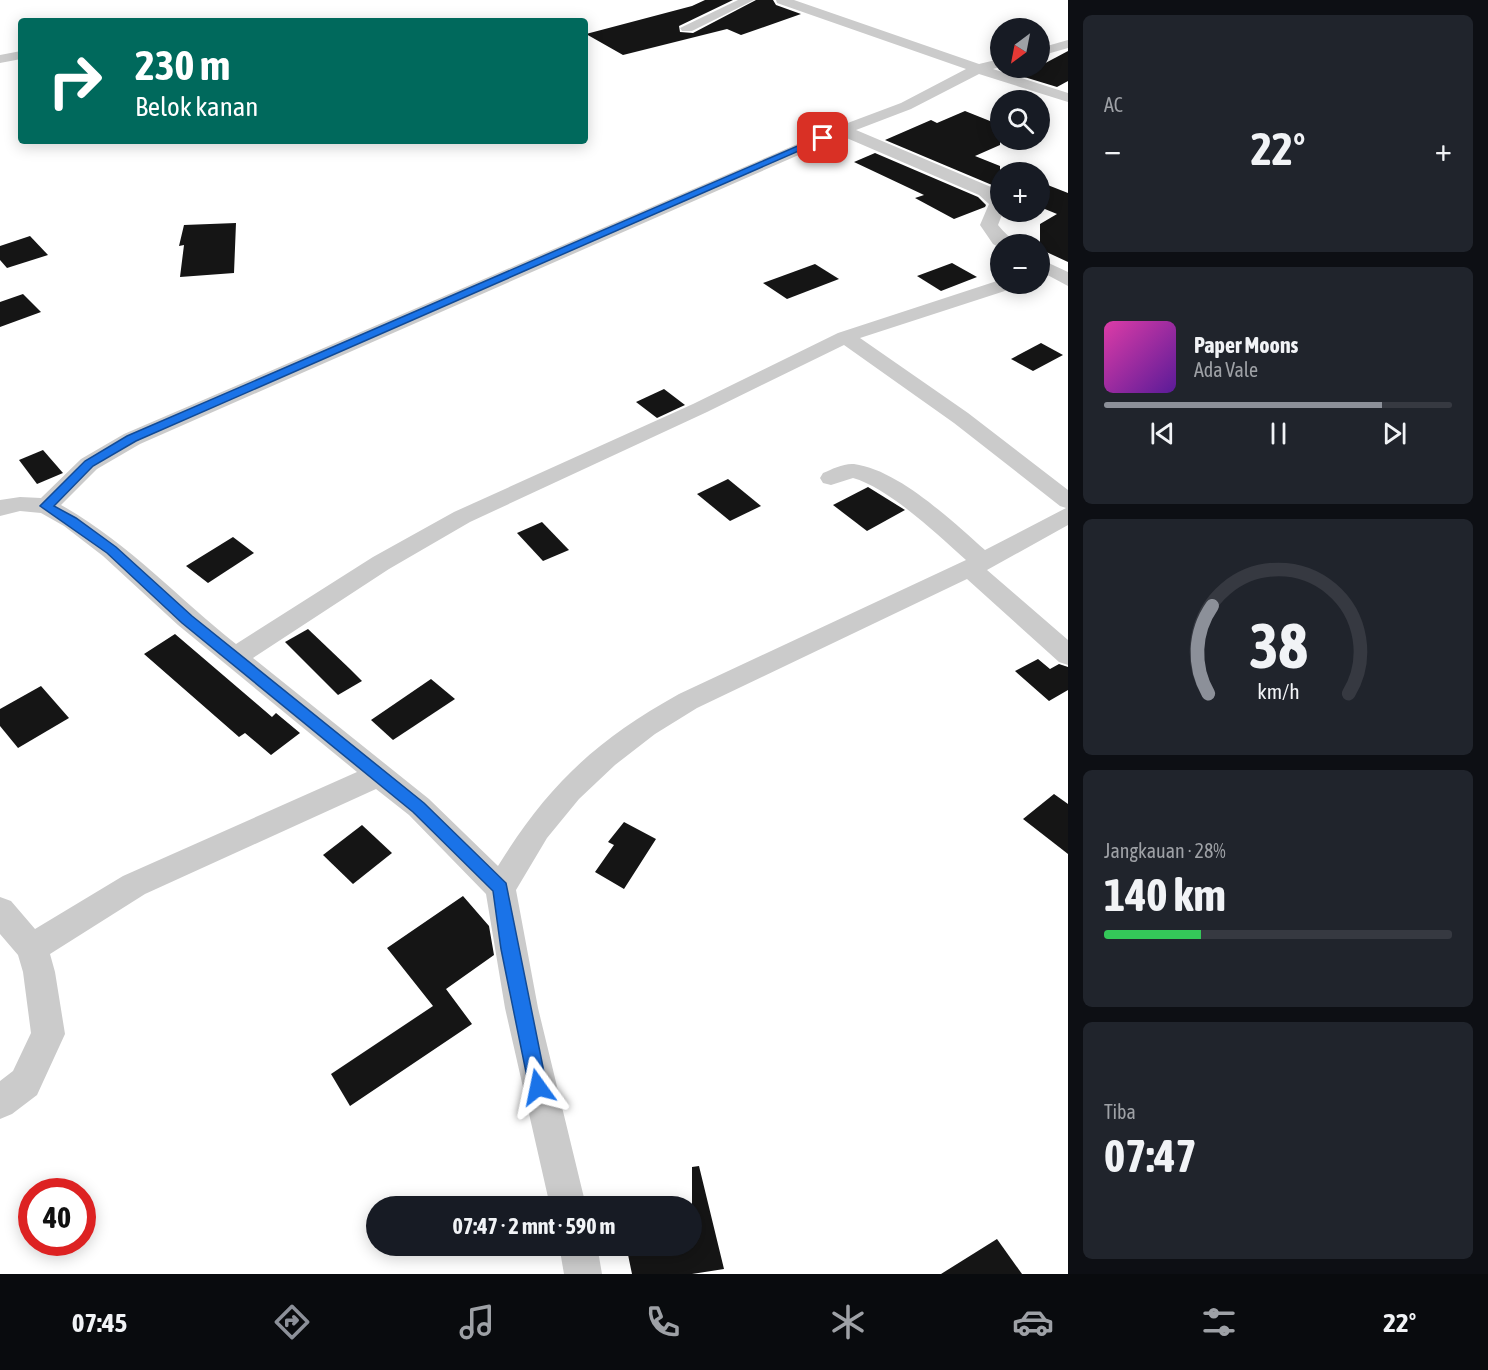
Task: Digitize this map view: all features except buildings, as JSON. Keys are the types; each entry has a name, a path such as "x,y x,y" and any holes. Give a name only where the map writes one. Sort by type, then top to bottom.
{"street":[{"path":"687,28 748,0"},
{"path":"782,0 1068,98"},
{"path":"1050,49 1068,44"},
{"path":"0,59 18,56"},
{"path":"46,506 89,464 132,439 842,130 913,103 978,69 990,66"},
{"path":"842,130 985,191 995,199 997,204 989,225 995,234"},
{"path":"1050,272 1068,280"},
{"path":"234,658 381,563 462,516 700,408 845,337 990,290"},
{"path":"845,337 944,406 1068,501"},
{"path":"831,478 852,471 871,476 930,517 1068,655"},
{"path":"0,508 20,504 46,506 72,520 111,550 187,620 419,807 500,888 509,949 538,1087 565,1196"},
{"path":"500,888 538,828 575,787 609,754 654,719 976,565 1068,515"},
{"path":"32,948 134,885 379,775"},
{"path":"0,911 32,948 39,972 48,1034 26,1083 0,1102"},
{"path":"580,1256 583,1274"}],"route":[{"path":"538,1087 509,949 500,888 419,807 187,620 111,550 72,520 46,506 89,464 132,439 823,138"}]}
